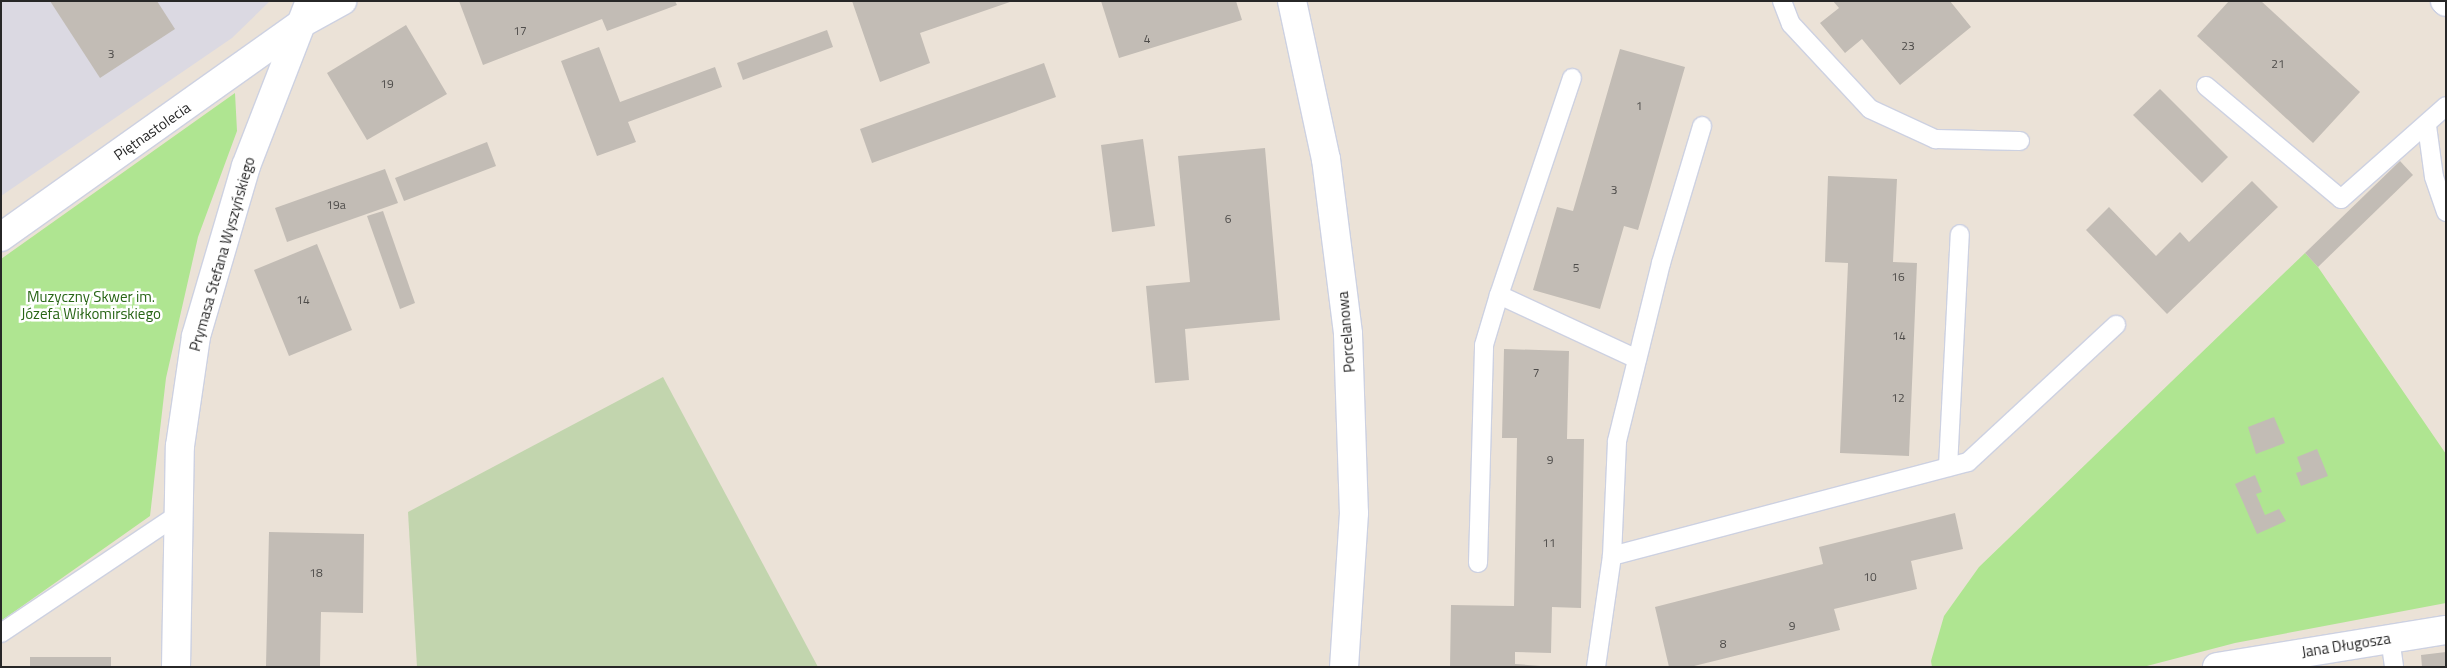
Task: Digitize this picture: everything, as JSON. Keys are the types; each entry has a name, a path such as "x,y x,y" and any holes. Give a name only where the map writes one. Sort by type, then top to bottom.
{"street":[{"name":"Piętnastolecia","path":"1,237 306,12 342,1"},
{"name":"Porcelanowa","path":"1292,1 1326,160 1348,334 1354,513 1344,667"},
{"name":"Prymasa Stefana Wyszyńskiego","path":"176,667 180,446 196,336 246,166 306,12"},
{"name":"Jana Długosza","path":"2217,667 2446,630"}],"lane":[{"path":"1782,1 1791,24 1870,109 1935,139 2020,141"},
{"path":"1478,563 1484,345 1498,295 1572,78"},
{"path":"2206,86 2341,199 2427,126 2446,106"},
{"path":"1596,667 1612,556 1617,441 1660,263 1702,126"},
{"path":"2427,126 2434,177 2446,212"},
{"path":"1948,467 1960,234"},
{"path":"1498,295 1637,359"},
{"path":"1612,556 1968,462 2116,325"},
{"path":"1,633 179,514"},
{"path":"2390,638 2394,667"}],"shaded area":[{"path":"1,1 270,1 232,38 1,196"}],"green space":[{"name":"Muzyczny Skwer im. Józefa Wiłkomirskiego","path":"235,93 237,131 198,237 166,378 150,516 1,621 1,259"},
{"path":"2305,253 2318,267 2446,454 2446,603 2235,643 2143,667 1932,667 1931,661 1944,616 1979,567"},
{"path":"663,377 818,667 417,667 408,512"}],"building":[{"path":"50,1 157,1 175,29 100,78"},
{"path":"459,1 675,1 677,5 607,31 602,19 483,65"},
{"path":"852,1 1010,2 920,33 930,63 880,82"},
{"path":"1101,1 1236,1 1242,20 1119,58"},
{"path":"1833,1 1950,1 1971,27 1900,85 1862,39 1845,53 1820,23 1839,8"},
{"path":"2229,1 2261,1 2360,92 2313,143 2197,36"},
{"path":"406,25 447,94 367,140 327,73"},
{"path":"827,30 833,47 743,80 737,63"},
{"path":"599,47 620,102 715,67 722,87 628,122 636,142 597,156 561,61"},
{"path":"1620,49 1685,67 1638,230 1624,226 1600,309 1533,290 1557,207 1573,211"},
{"path":"1044,63 1056,97 872,163 860,129"},
{"path":"2160,89 2228,157 2202,183 2133,115"},
{"path":"1143,139 1155,226 1112,232 1101,145"},
{"path":"487,142 496,166 404,201 395,178"},
{"path":"1265,148 1280,320 1185,329 1189,380 1155,383 1146,286 1190,282 1178,156"},
{"path":"2400,161 2413,175 2318,267 2305,253"},
{"path":"385,169 398,203 287,242 275,208"},
{"path":"1828,176 1897,179 1893,262 1917,263 1909,456 1840,453 1848,263 1825,262"},
{"path":"2252,181 2278,207 2167,314 2086,230 2109,207 2156,256 2180,232 2189,242"},
{"path":"383,211 415,303 400,309 367,216"},
{"path":"317,244 352,330 289,356 254,270"},
{"path":"1504,349 1569,351 1567,439 1584,439 1581,608 1552,607 1551,653 1515,652 1515,664 1554,667 1450,667 1451,605 1514,606 1517,438 1502,438"},
{"path":"2274,417 2285,443 2256,454 2248,427"},
{"path":"2317,449 2328,476 2301,486 2296,473 2302,471 2297,457"},
{"path":"2255,475 2262,492 2256,494 2265,515 2279,509 2286,521 2257,534 2235,484"},
{"path":"1955,513 1963,549 1911,561 1917,589 1834,609 1840,630 1690,667 1669,667 1655,607 1823,564 1819,547"},
{"path":"269,532 364,534 363,613 321,612 320,667 266,666"},
{"path":"2446,652 2446,667 2422,667 2421,655"},
{"path":"30,657 111,657 111,667 30,667"}]}
